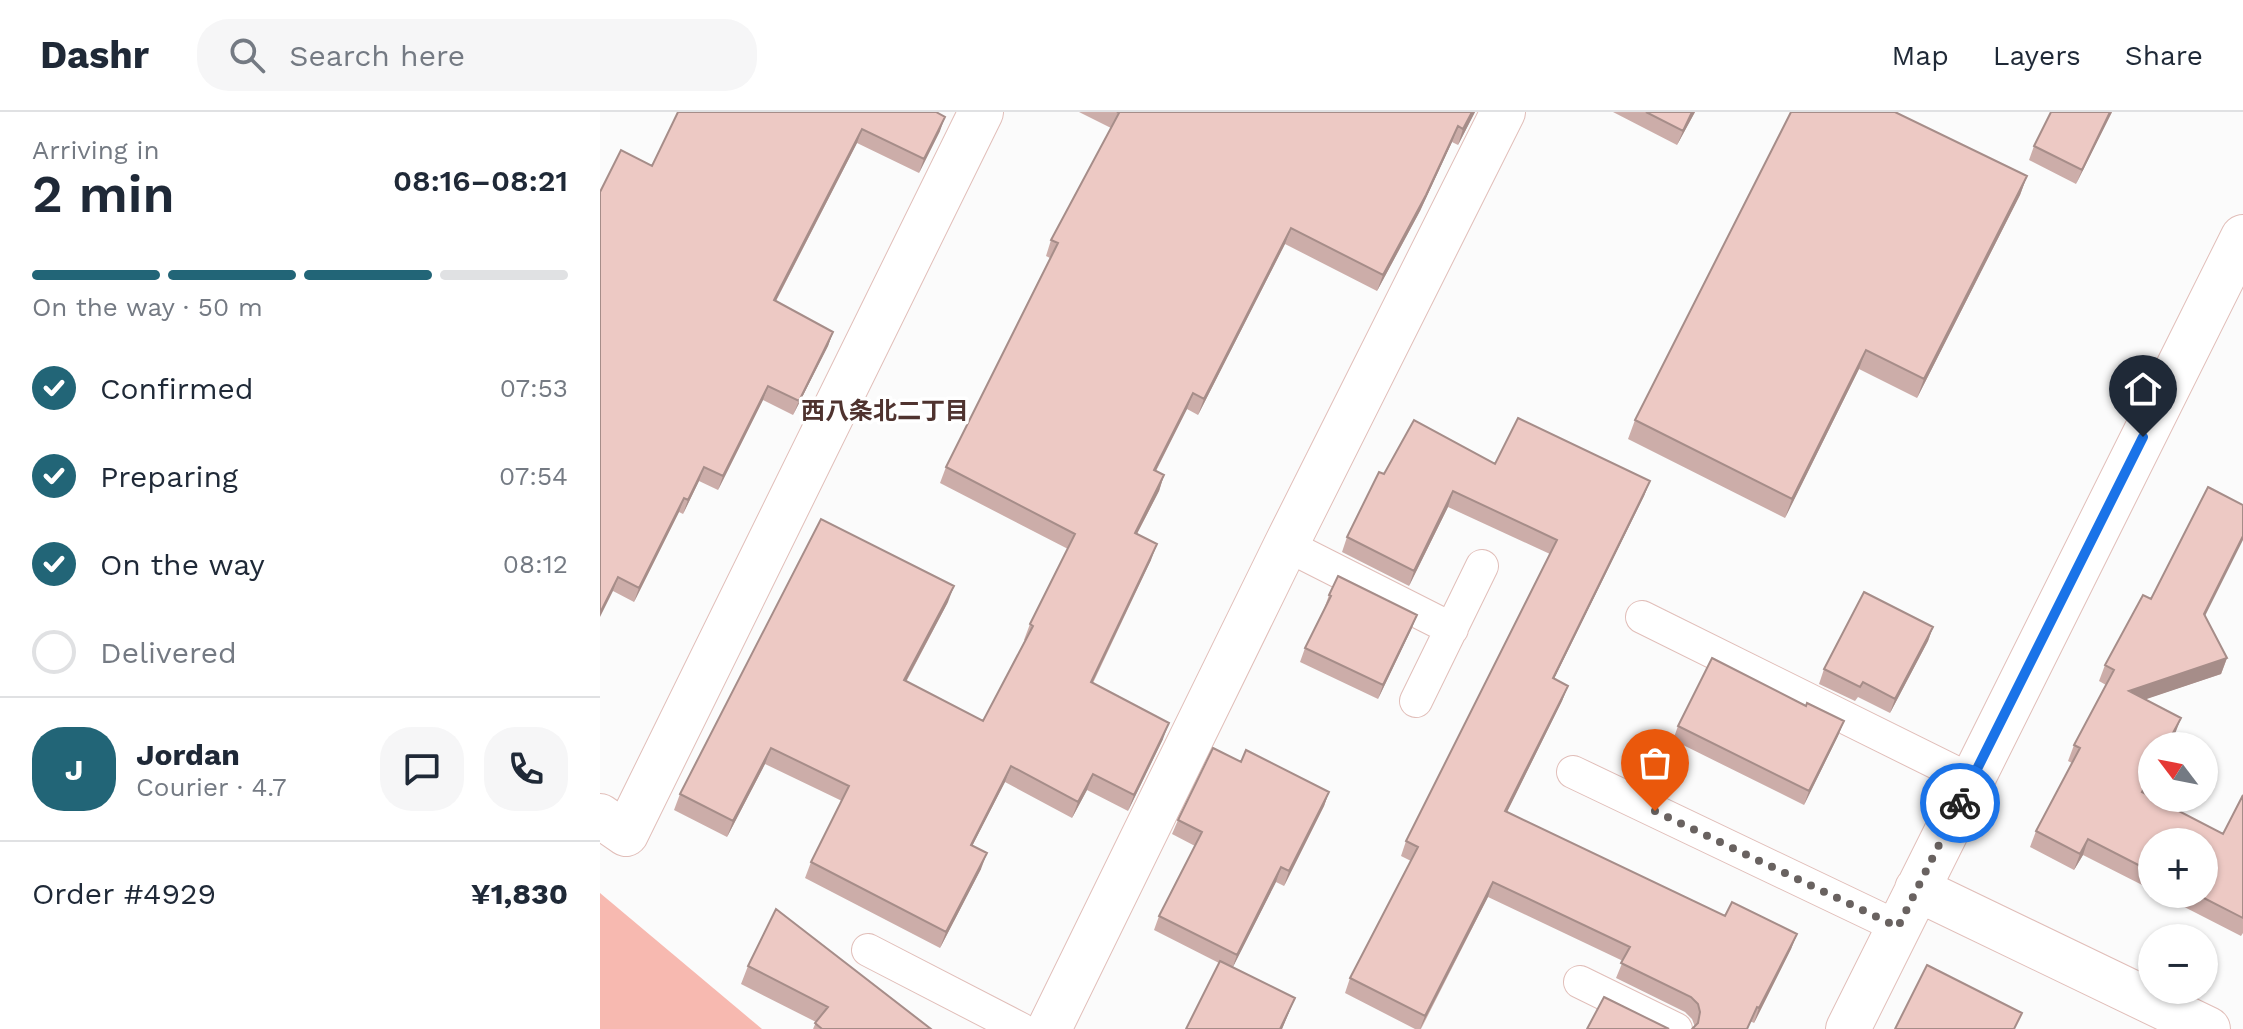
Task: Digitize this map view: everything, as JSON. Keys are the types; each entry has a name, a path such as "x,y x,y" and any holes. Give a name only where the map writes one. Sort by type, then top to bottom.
{"street":[{"path":"600,816 626,834 981,112"},
{"path":"1049,1029 1503,112"},
{"path":"1848,1029 2243,237"},
{"path":"1917,889 2208,1029"}],"lane":[{"path":"1286,545 1452,629"},
{"path":"1416,701 1482,566"},
{"path":"1642,617 1971,780"},
{"path":"1573,772 1898,927"},
{"path":"868,950 1021,1029"},
{"path":"1580,982 1676,1029"}],"shaded area":[{"path":"600,893 762,1029 600,1029"}],"building":[{"path":"678,112 936,112 945,117 924,159 862,129 774,300 833,332 799,401 768,386 723,476 704,467 688,500 684,498 639,588 618,577 600,613 600,192 621,150 652,166"},
{"path":"1117,112 1472,112 1463,129 1458,126 1426,195 1383,275 1291,228 1204,399 1193,393 1154,470 1164,475 1135,533 1157,544 1091,682 1169,723 1134,795 1093,774 1078,802 1011,766 971,845 987,853 946,932 811,862 849,786 771,748 733,821 680,794 821,519 954,586 904,680 983,721 1033,626 1030,624 1075,534 946,467 1058,243 1051,240"},
{"path":"1646,112 1692,112 1683,131"},
{"path":"1791,112 1895,112 2027,176 1924,379 1866,350 1792,499 1635,420"},
{"path":"2051,112 2110,112 2082,170 2034,146"},
{"path":"1518,418 1650,481 1553,678 1568,686 1505,811 1725,916 1732,902 1797,934 1747,1029 1692,1029 1698,1023 1698,1004 1691,997 1621,963 1630,947 1493,882 1425,1016 1350,978 1418,847 1406,841 1557,540 1453,491 1414,571 1347,537 1379,472 1384,474 1414,420 1495,464"},
{"path":"2208,487 2243,505 2243,536 2204,614 2227,658 2129,691 2181,718 2174,732 2138,732 2138,812 2181,812 2211,828 2138,828 2138,865 2088,839 2080,854 2036,831 2080,748 2074,745 2114,670 2105,665 2143,595 2151,599"},
{"path":"1338,576 1417,615 1383,685 1305,648"},
{"path":"1864,592 1933,627 1895,699 1863,682 1860,687 1824,669"},
{"path":"1712,658 1806,706 1807,703 1844,721 1809,791 1678,726"},
{"path":"1213,748 1241,762 1246,750 1329,792 1289,871 1281,867 1237,955 1159,916 1202,832 1178,820"},
{"path":"2243,795 2243,918 2218,905 2218,831 2223,834"},
{"path":"776,909 931,1029 822,1029 815,1023 828,1007 748,966"},
{"path":"1220,961 1295,998 1280,1029 1186,1029"},
{"path":"1927,965 2022,1013 2014,1029 1895,1029"},
{"path":"1604,997 1669,1029 1587,1029"}],"way so far":[{"path":"1655,811 1898,927 1960,803"}],"district":[{"name":"西八条北二丁目","path":"885,411"}],"route":[{"path":"1960,803 2143,437"}]}
